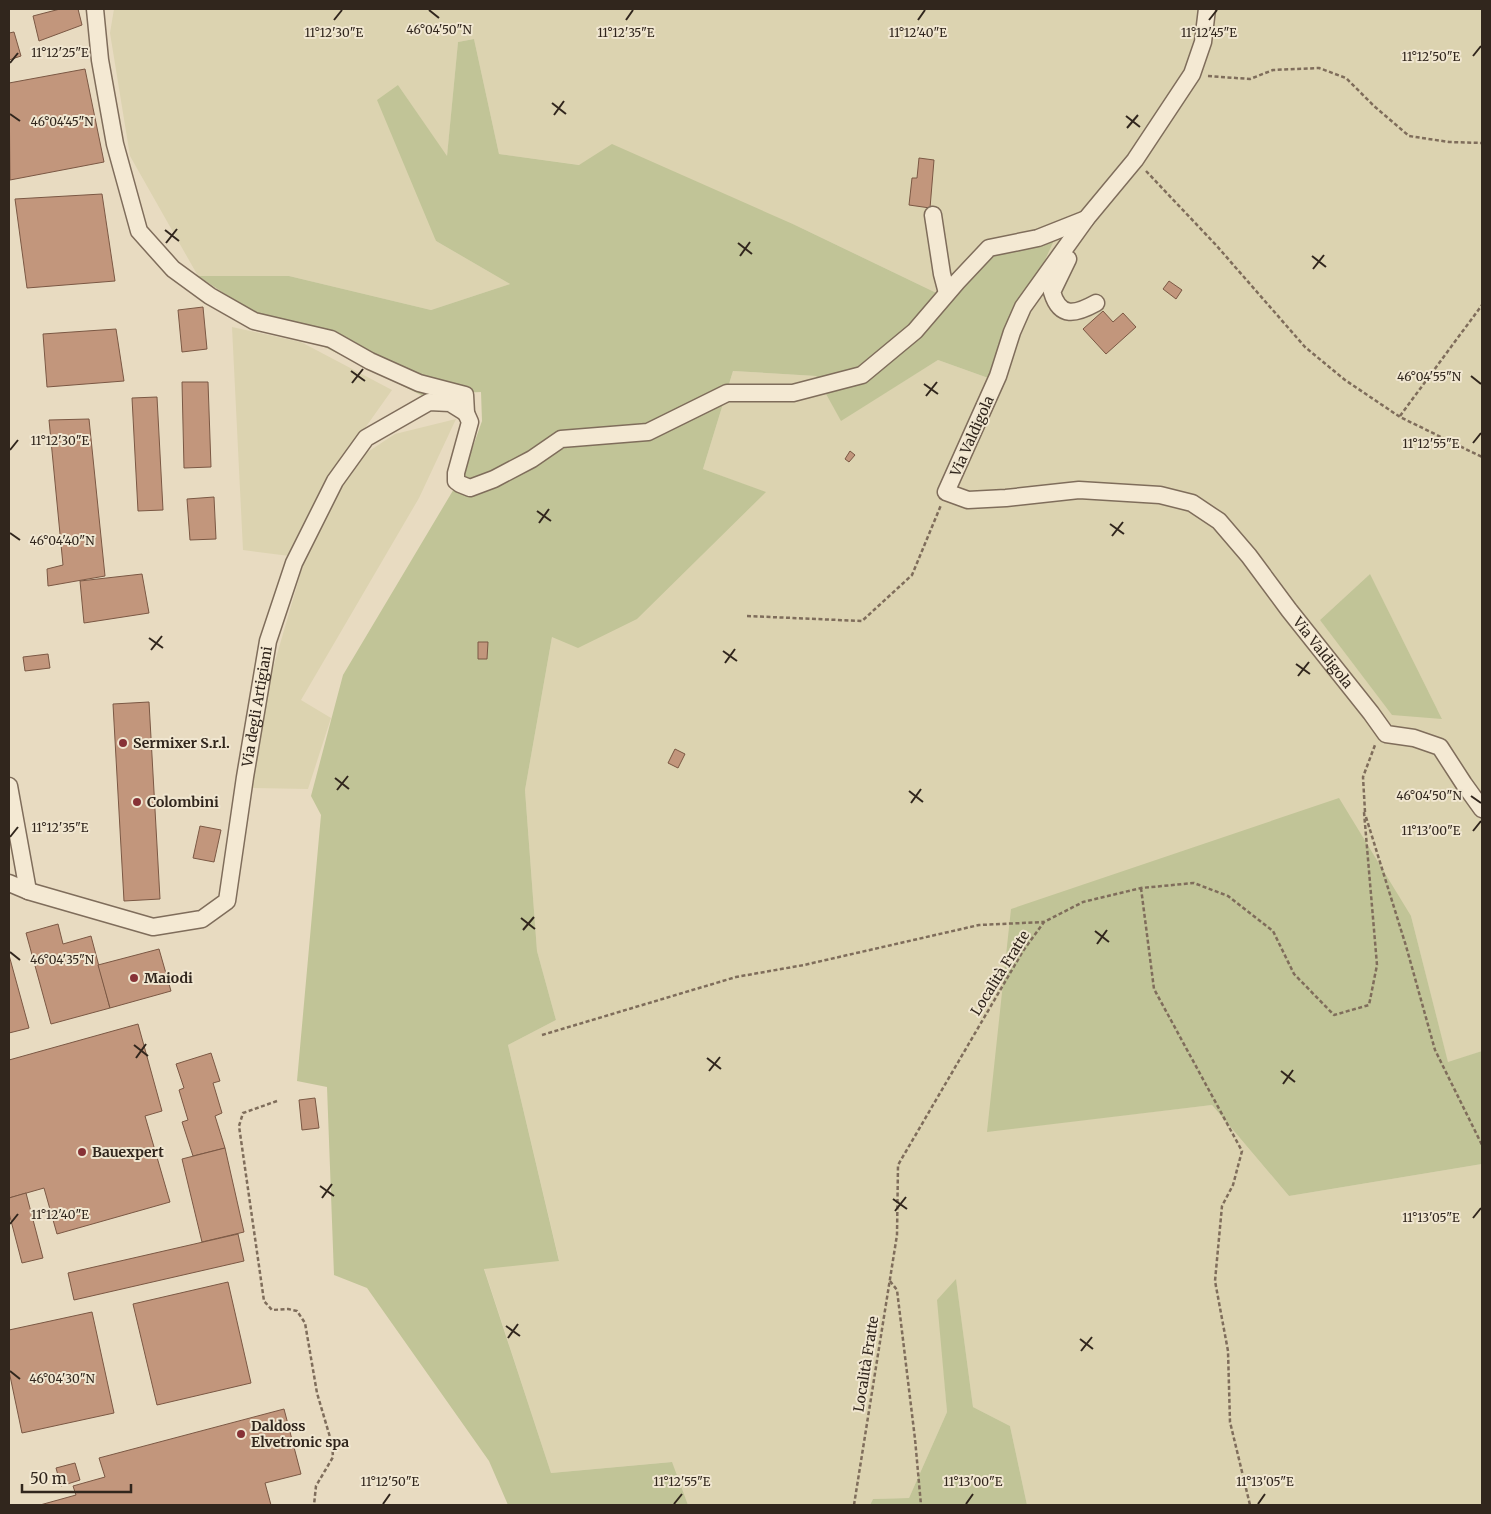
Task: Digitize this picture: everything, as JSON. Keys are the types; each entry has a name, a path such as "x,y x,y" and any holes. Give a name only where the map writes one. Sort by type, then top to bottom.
{"street":[{"path":"95,9 100,60 115,144 139,231 174,269 210,296 254,321 331,339 370,361 418,383 465,395 466,413 470,422 456,473 456,481 465,487 470,488 494,479 532,459 561,439 648,432 727,393 792,393 862,375 915,331 989,248 1038,238 1086,218"},
{"name":"Via Valdigola","path":"1206,9 1203,42 1192,74 1134,160 1086,218 1023,307 1012,332 998,376 946,492 968,500 1079,490 1160,495 1192,503 1218,521 1249,556 1386,734"},
{"path":"934,215 942,274 947,293"},
{"path":"1086,218 1079,239 1052,292 1055,303 1067,312 1078,312 1096,302"},
{"name":"Via degli Artigiani","path":"9,884 153,927 202,919 227,901 245,777 268,642 294,563 335,481 366,438 429,402 450,403 466,413"},
{"path":"1386,734 1414,738 1440,747 1482,809"},
{"path":"9,786 28,891"}],"path":[{"path":"1192,74 1250,79 1273,70 1319,68 1346,78 1374,106 1409,136 1449,142 1482,144"},
{"path":"1134,160 1216,245 1305,346 1345,380 1400,417 1482,457"},
{"path":"1400,417 1482,305"},
{"path":"747,616 862,621 912,575 946,492"},
{"path":"1386,734 1375,744 1363,777 1364,812 1406,946 1435,1050 1482,1145"},
{"name":"Località Fratte","path":"854,1505 897,1235 898,1165 1023,951 1044,922 1083,902 1141,888 1194,883 1228,896 1273,931 1294,974 1334,1014 1369,1005 1377,966 1364,812"},
{"path":"1141,888 1154,989 1242,1151 1233,1184 1222,1206 1215,1282 1228,1351 1230,1422 1250,1505"},
{"path":"542,1035 736,976 804,965 979,924 1044,922"},
{"path":"277,1101 244,1113 239,1126 264,1301 272,1310 288,1309 297,1311 305,1323 317,1393 332,1444 333,1457 316,1486 314,1505"},
{"path":"890,1281 897,1290 915,1439 920,1505"}],"shaded area":[{"path":"114,9 1482,9 1482,1051 1448,1063 1411,916 987,1131 1212,1105 1289,1196 1482,1164 1482,1505 1027,1505 1010,1426 973,1407 956,1280 938,1300 947,1412 909,1498 873,1499 870,1505 688,1505 671,1462 551,1473 484,1268 559,1260 508,1045 556,1020 537,951 525,790 552,637 765,492 703,469 733,371 816,376 841,420 938,360 991,379 949,299 795,225 580,165 499,154 474,39 458,42 447,157 398,85 436,241 510,284 431,310 289,276 198,276 130,156 110,33","holes":["1370,575 1442,719 1320,620"]},
{"path":"232,327 301,342 392,390 331,476 395,434 456,419 419,498 301,700 331,718 308,789 250,788 267,689 305,558 243,550"}],"green space":[{"path":"474,39 499,154 579,165 612,144 795,225 949,299 991,251 1055,238 991,379 938,360 841,421 816,376 733,371 703,469 766,492 637,619 578,648 552,637 525,790 537,951 556,1020 508,1045 559,1261 484,1269 551,1473 672,1462 688,1505 508,1505 489,1461 367,1288 334,1275 327,1087 297,1081 321,815 311,796 343,675 464,472 482,421 481,392 421,395 246,308 198,276 289,276 431,310 510,284 436,241 377,100 398,85 447,156 458,42"},
{"path":"1370,574 1442,719 1392,715 1320,620"},
{"path":"1339,798 1411,916 1448,1062 1482,1051 1482,1164 1289,1196 1212,1105 987,1132 1011,909"},
{"path":"956,1279 973,1407 1010,1426 1027,1505 870,1505 873,1499 909,1498 947,1412 937,1300"}],"building":[{"path":"60,9 78,9 82,25 39,41 33,16"},
{"path":"14,32 21,56 9,60 9,33"},
{"path":"85,69 104,162 10,180 9,83"},
{"path":"919,158 934,160 930,208 909,205 912,178 917,178"},
{"path":"102,194 115,281 27,288 15,199"},
{"path":"1169,281 1182,290 1176,299 1163,289"},
{"path":"203,307 207,349 182,352 178,310"},
{"path":"1103,311 1113,322 1123,313 1136,327 1106,354 1083,329"},
{"path":"116,329 124,381 47,387 43,334"},
{"path":"182,382 208,382 211,467 184,468"},
{"path":"157,397 163,510 138,511 132,398"},
{"path":"89,419 105,576 48,586 47,569 63,565 49,420"},
{"path":"850,451 855,455 849,462 845,459"},
{"path":"214,497 216,539 190,540 187,499"},
{"path":"142,574 149,613 84,623 80,581"},
{"path":"478,642 488,642 487,659 478,659"},
{"path":"48,654 50,668 25,671 23,657"},
{"name":"Colombini","path":"149,702 160,899 124,901 113,704"},
{"path":"675,749 685,754 678,768 668,763"},
{"path":"200,826 221,830 214,862 193,858"},
{"path":"58,924 63,944 91,936 110,1008 51,1024 26,933"},
{"name":"Maiodi","path":"159,949 171,991 110,1008 98,965"},
{"path":"9,955 29,1028 9,1033"},
{"name":"Bauexpert","path":"138,1024 162,1111 145,1116 170,1202 57,1234 44,1188 9,1198 9,1060"},
{"path":"211,1053 220,1081 213,1083 222,1113 215,1116 225,1148 193,1156 182,1122 188,1120 179,1090 184,1088 176,1064"},
{"path":"315,1098 319,1128 302,1130 299,1100"},
{"path":"225,1148 244,1232 202,1242 182,1159"},
{"path":"26,1193 43,1258 22,1263 9,1213 9,1198"},
{"path":"238,1234 244,1261 74,1300 68,1273"},
{"path":"228,1282 251,1383 157,1405 133,1304"},
{"path":"92,1312 114,1413 22,1433 9,1371 9,1330"},
{"name":"Daldoss Elvetronic spa","path":"284,1409 301,1474 265,1483 271,1505 40,1505 76,1495 73,1486 105,1477 99,1458"},
{"path":"75,1463 80,1480 61,1486 56,1468"}],"place":[{"name":"Sermixer S.r.l.","path":"123,743"},
{"name":"Colombini","path":"137,802"},
{"name":"Maiodi","path":"134,978"},
{"name":"Bauexpert","path":"82,1152"},
{"name":"Daldoss Elvetronic spa","path":"241,1434"}]}
